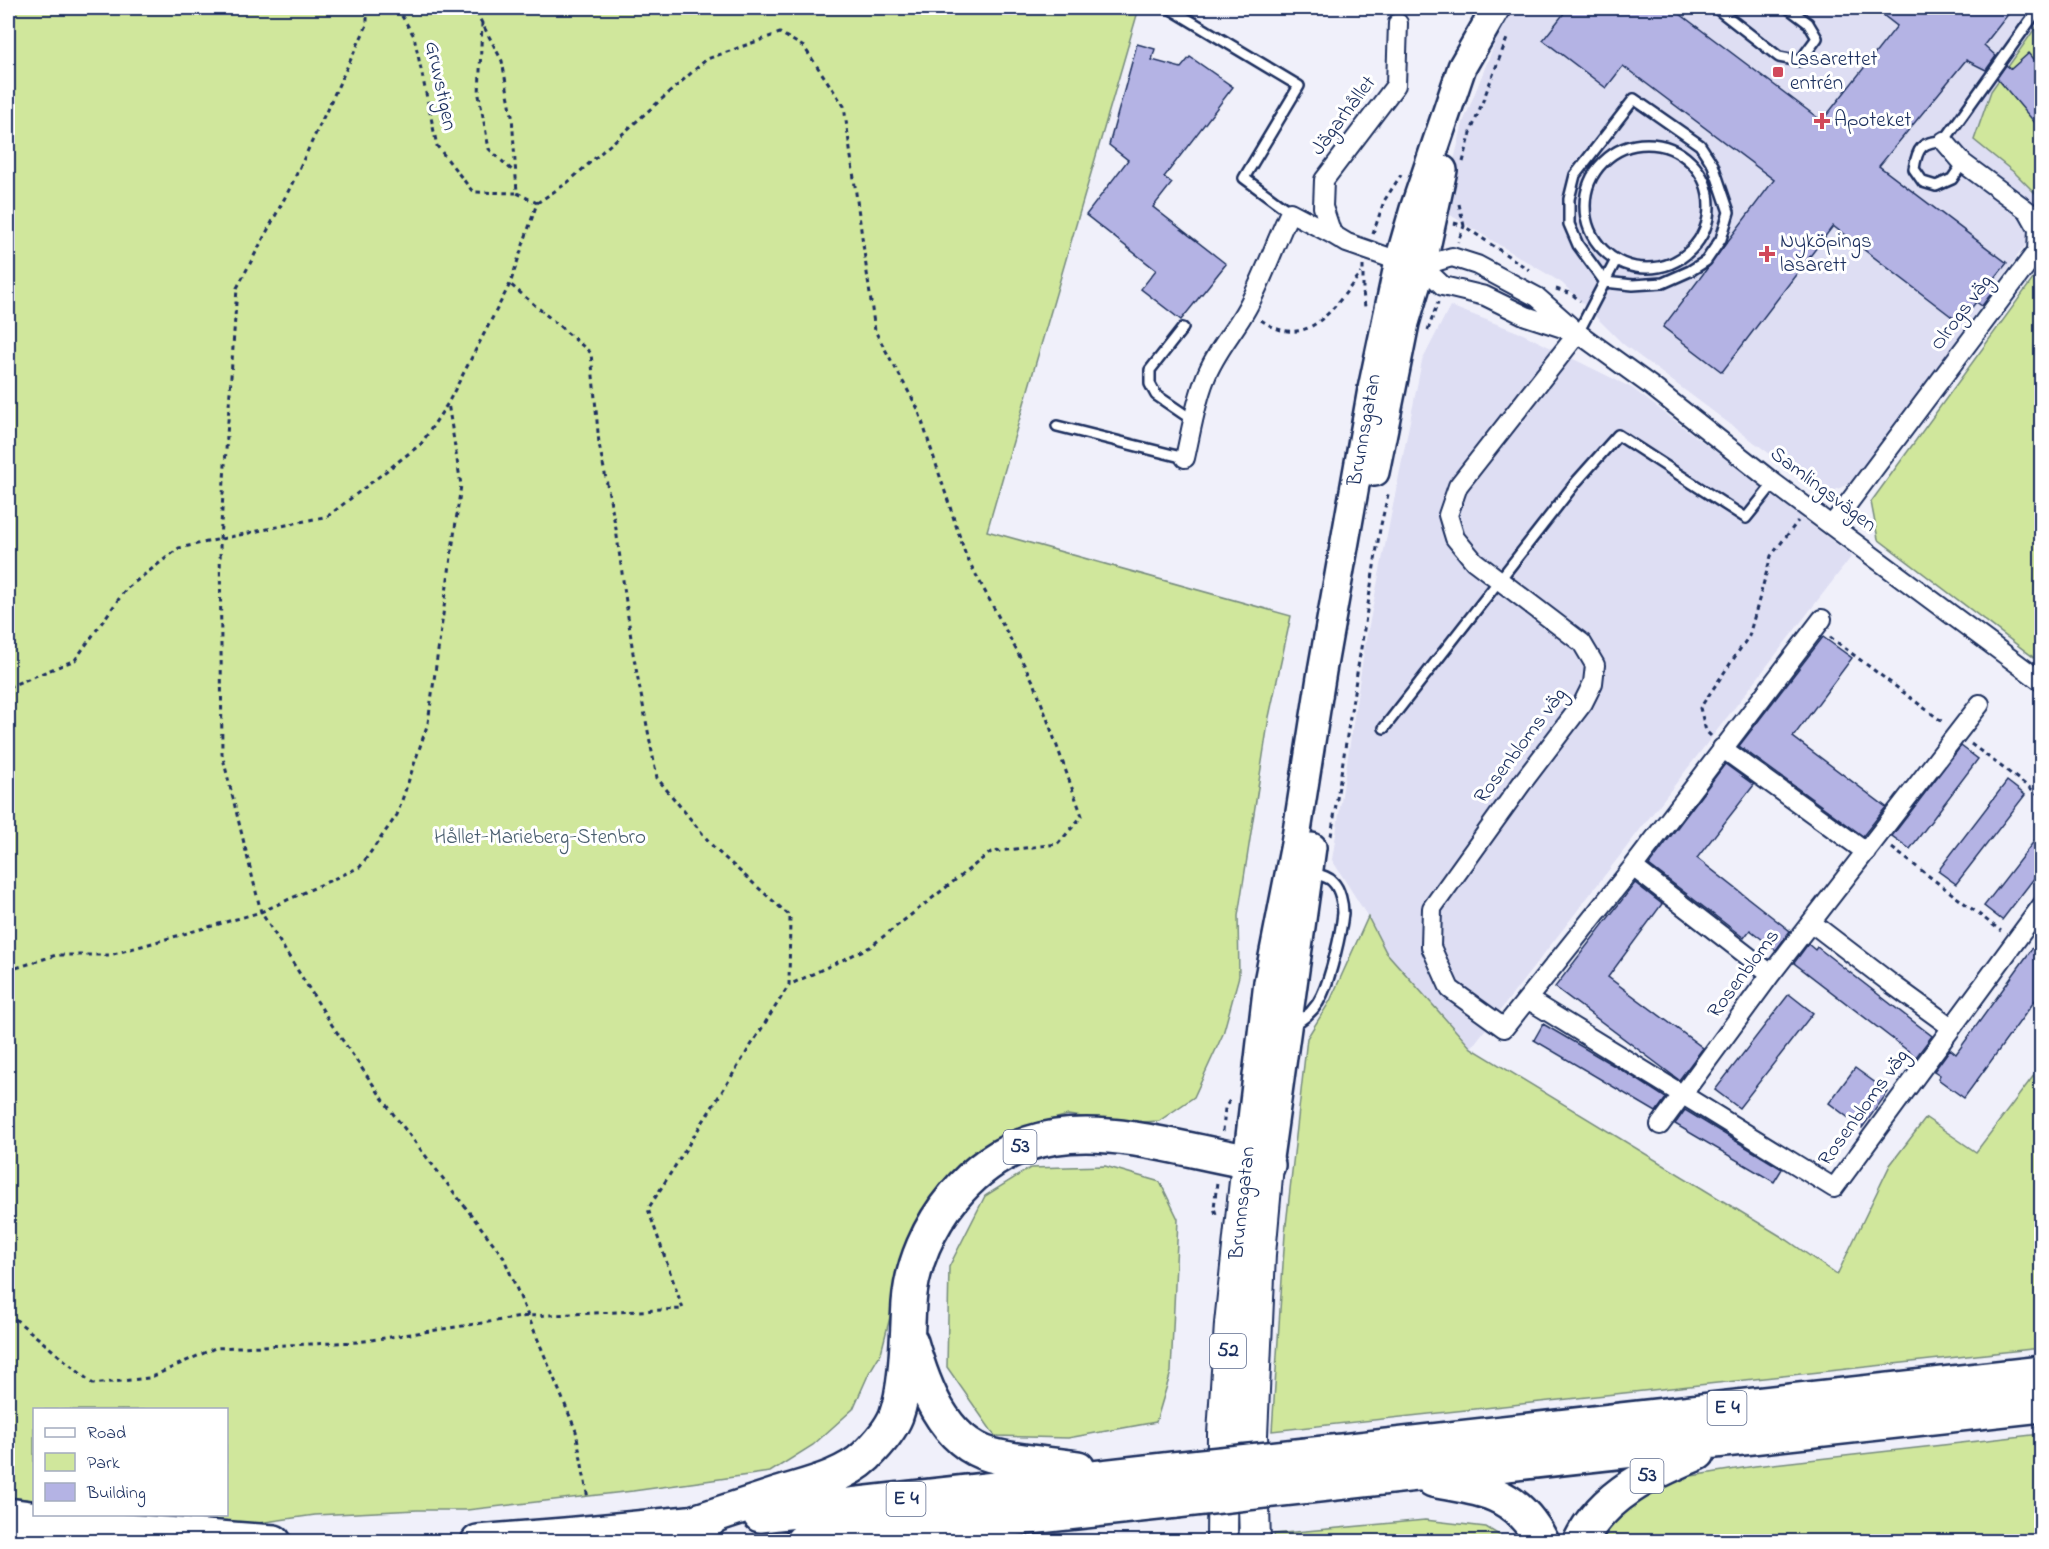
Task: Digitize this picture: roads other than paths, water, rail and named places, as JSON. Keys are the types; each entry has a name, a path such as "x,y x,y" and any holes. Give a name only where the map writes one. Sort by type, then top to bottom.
{"highway":[{"name":"53","path":"1125,1475 990,1455 972,1447 957,1435 933,1401 916,1361 908,1333 909,1301 915,1271 933,1222 962,1186 980,1169 1017,1148 1056,1137 1103,1134 1258,1164"},
{"path":"688,1524 834,1476 864,1458 885,1435 896,1417 908,1333"},
{"name":"E 4","path":"802,1542 1174,1485 1307,1470 2042,1373"},
{"name":"E 4","path":"1307,1470 1405,1475 2042,1405"},
{"name":"53","path":"1580,1542 1597,1516 1616,1497 1636,1482 1657,1470 1734,1438"},
{"name":"E 4","path":"478,1542 688,1524 1125,1475 1174,1485"},
{"path":"1405,1475 1472,1488 1509,1501 1532,1522 1542,1542"},
{"path":"8,1515 125,1531 274,1542"}],"main road":[{"name":"Brunnsgatan","path":"1222,1542 1222,1434 1230,1324 1258,1164 1288,1028 1299,870 1322,671 1371,389 1410,263 1462,67 1495,8"},
{"name":"Brunnsgatan","path":"1256,1542 1252,1435 1260,1254 1258,1164 1268,982 1299,870"}],"street":[{"name":"Jägarhållet","path":"1332,234 1323,207 1324,180 1396,85 1398,23"},
{"name":"Olrogs väg","path":"1832,525 2037,251 2038,229 2028,211 1963,163 1944,141"},
{"path":"1185,458 1205,379 1218,352 1246,310 1261,282 1290,212 1347,243 1410,263"},
{"name":"Samlingsvägen","path":"1410,263 1452,256 1477,265 1537,297 1578,333 1650,385 1774,483 2042,682"},
{"name":"Samlingsvägen","path":"1410,263 1443,286 1485,296 1526,316 1578,333"},
{"name":"Rosenbloms väg","path":"1578,333 1458,486 1448,515 1455,538 1474,561 1582,643 1595,665 1593,683 1583,703 1432,908 1431,947 1450,989 1504,1028 1529,1000 1633,867 1722,747 1819,623"},
{"name":"Rosenbloms","path":"1660,1125 1771,974 1980,704"},
{"path":"1722,747 1866,852"},
{"path":"1633,867 1771,974"},
{"name":"Rosenbloms väg","path":"1529,1000 1834,1188 2042,905"},
{"path":"1812,923 1951,1027"}],"lane":[{"path":"1169,8 1299,86 1244,178 1290,212"},
{"path":"1716,8 1779,57 1800,61 1817,38 1808,23 1788,8"},
{"path":"1963,163 1952,178 1936,186 1923,182 1914,169 1917,153 1930,141 1944,141 2039,8"},
{"path":"1634,99 1700,145 1713,165 1729,212 1721,239 1706,261 1690,271 1663,283 1633,285 1605,282 1578,245 1569,224 1569,199 1575,176 1634,99"},
{"path":"1642,144 1662,145 1680,153 1696,167 1706,186 1709,207 1705,228 1694,246 1678,260 1658,267 1637,268 1616,260 1601,248 1590,232 1585,212 1586,193 1593,174 1606,159 1622,148 1642,144"},
{"path":"1578,333 1616,260"},
{"path":"1183,328 1149,370 1150,384 1156,395 1194,421"},
{"path":"1057,426 1185,458"},
{"path":"1384,728 1577,481 1618,435 1746,518 1774,483"},
{"path":"1288,1028 1303,1020 1322,995 1334,956 1343,911 1340,893 1333,881 1299,870"}],"place":[{"name":"Lasarettet entrén","path":"1778,72"},
{"name":"Apoteket","path":"1822,121"},
{"name":"Nyköpings lasarett","path":"1767,254"}],"park label":[{"name":"Hållet-Marieberg-Stenbro","path":"540,838"}]}
